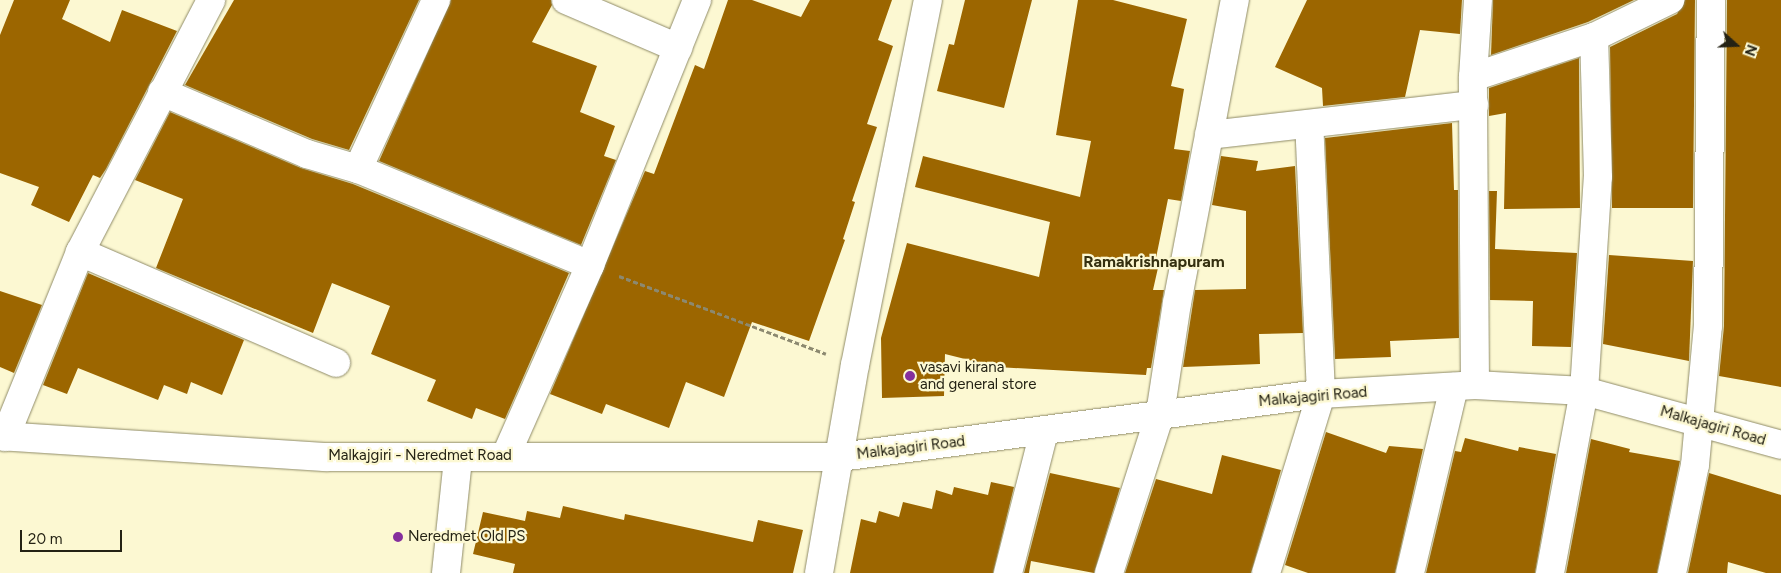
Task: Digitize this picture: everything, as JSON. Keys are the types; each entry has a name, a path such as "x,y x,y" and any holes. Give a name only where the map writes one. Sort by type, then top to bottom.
{"street":[{"path":"358,169 436,0"},
{"path":"566,0 678,48"},
{"path":"506,456 590,265 697,0"},
{"path":"819,573 855,365 928,0"},
{"path":"1109,573 1160,414 1177,303 1235,0"},
{"path":"1410,573 1465,386 1474,105 1473,77 1478,0"},
{"path":"1473,77 1594,37 1670,0"},
{"path":"1672,573 1695,465 1708,326 1711,0"},
{"path":"2,436 80,252 162,92 205,2"},
{"path":"1550,573 1584,391 1598,177 1594,37"},
{"path":"162,92 307,154 358,169 590,265"},
{"path":"1209,135 1474,105"},
{"path":"1266,573 1321,394 1309,124"},
{"path":"80,252 336,363"},
{"name":"Malkajagiri Road","path":"840,457 1044,432 1160,414 1321,394 1465,386 1584,391 1781,445"},
{"path":"1013,572 1044,432"},
{"name":"Malkajgiri - Neredmet Road","path":"2,436 325,457 840,457"},
{"path":"446,573 458,458"}],"path":[{"path":"590,265 855,365"}],"building":[{"path":"14,0 70,0 62,19 110,42 122,10 177,31 106,169 100,178 93,175 69,222 31,205 39,187 0,173 0,35"},
{"path":"234,0 419,0 349,150 312,139 185,85"},
{"path":"451,0 551,0 552,5 532,42 597,66 580,112 615,126 604,156 616,160 581,245 379,161"},
{"path":"728,0 752,0 801,17 810,0 892,0 878,40 893,46 867,124 877,127 852,201 855,202 843,239 845,240 809,341 752,322 724,397 686,382 669,428 606,404 602,414 550,394 645,171 654,174 695,65 704,69"},
{"path":"965,0 1032,0 1004,108 937,91 949,44 954,45"},
{"path":"1078,0 1113,0 1187,19 1171,86 1184,89 1174,149 1190,151 1181,201 1168,199 1156,258 1160,259 1153,290 1164,290 1151,368 1147,368 1146,375 997,367 945,354 944,396 882,398 881,338 907,243 1039,277 1050,222 915,187 923,156 1080,197 1091,141 1056,135"},
{"path":"1307,0 1462,0 1460,34 1420,30 1405,97 1323,106 1322,88 1275,67"},
{"path":"1493,0 1634,0 1588,22 1491,55"},
{"path":"1685,0 1695,0 1693,208 1612,208 1610,47 1677,14"},
{"path":"1727,0 1781,0 1781,387 1719,376 1724,326"},
{"path":"1579,58 1580,208 1504,209 1506,113 1489,116 1489,88"},
{"path":"170,112 301,168 353,184 569,273 505,419 476,408 472,419 427,401 436,380 371,354 390,306 332,283 313,333 156,268 183,199 135,180"},
{"path":"1452,123 1454,190 1458,190 1459,338 1390,341 1391,357 1335,359 1325,138"},
{"path":"1221,156 1258,161 1256,171 1295,166 1303,333 1259,334 1260,364 1183,367 1195,290 1246,289 1246,211 1212,205"},
{"path":"1489,191 1497,191 1495,249 1577,253 1571,347 1532,346 1533,301 1490,300"},
{"path":"1609,255 1693,261 1689,361 1603,344"},
{"path":"88,273 244,340 222,395 191,382 187,394 164,385 158,400 78,368 67,394 43,385"},
{"path":"0,291 42,305 14,373 0,367"},
{"path":"1326,432 1386,453 1389,446 1423,449 1395,573 1308,573 1285,565"},
{"path":"1465,438 1518,451 1519,447 1556,454 1535,573 1426,573 1455,451 1461,452"},
{"path":"1591,439 1630,449 1629,452 1680,461 1657,573 1566,573"},
{"path":"1222,455 1281,470 1251,573 1125,573 1156,479 1212,494"},
{"path":"1050,473 1120,488 1094,573 1031,561 1029,573 1024,573"},
{"path":"1709,473 1781,495 1781,573 1766,573 1728,562 1727,573 1688,573"},
{"path":"991,482 1014,487 993,573 850,573 861,519 876,523 879,511 899,517 903,502 932,509 936,490 952,495 954,487 988,495"},
{"path":"563,506 624,520 625,514 753,542 758,520 803,530 793,573 513,573 515,564 473,554 483,512 525,521 527,511 560,518"}],"place":[{"name":"vasavi kirana and general store","path":"910,376"},
{"name":"Neredmet Old PS","path":"398,537"}],"district":[{"name":"Ramakrishnapuram","path":"1154,262"}]}
